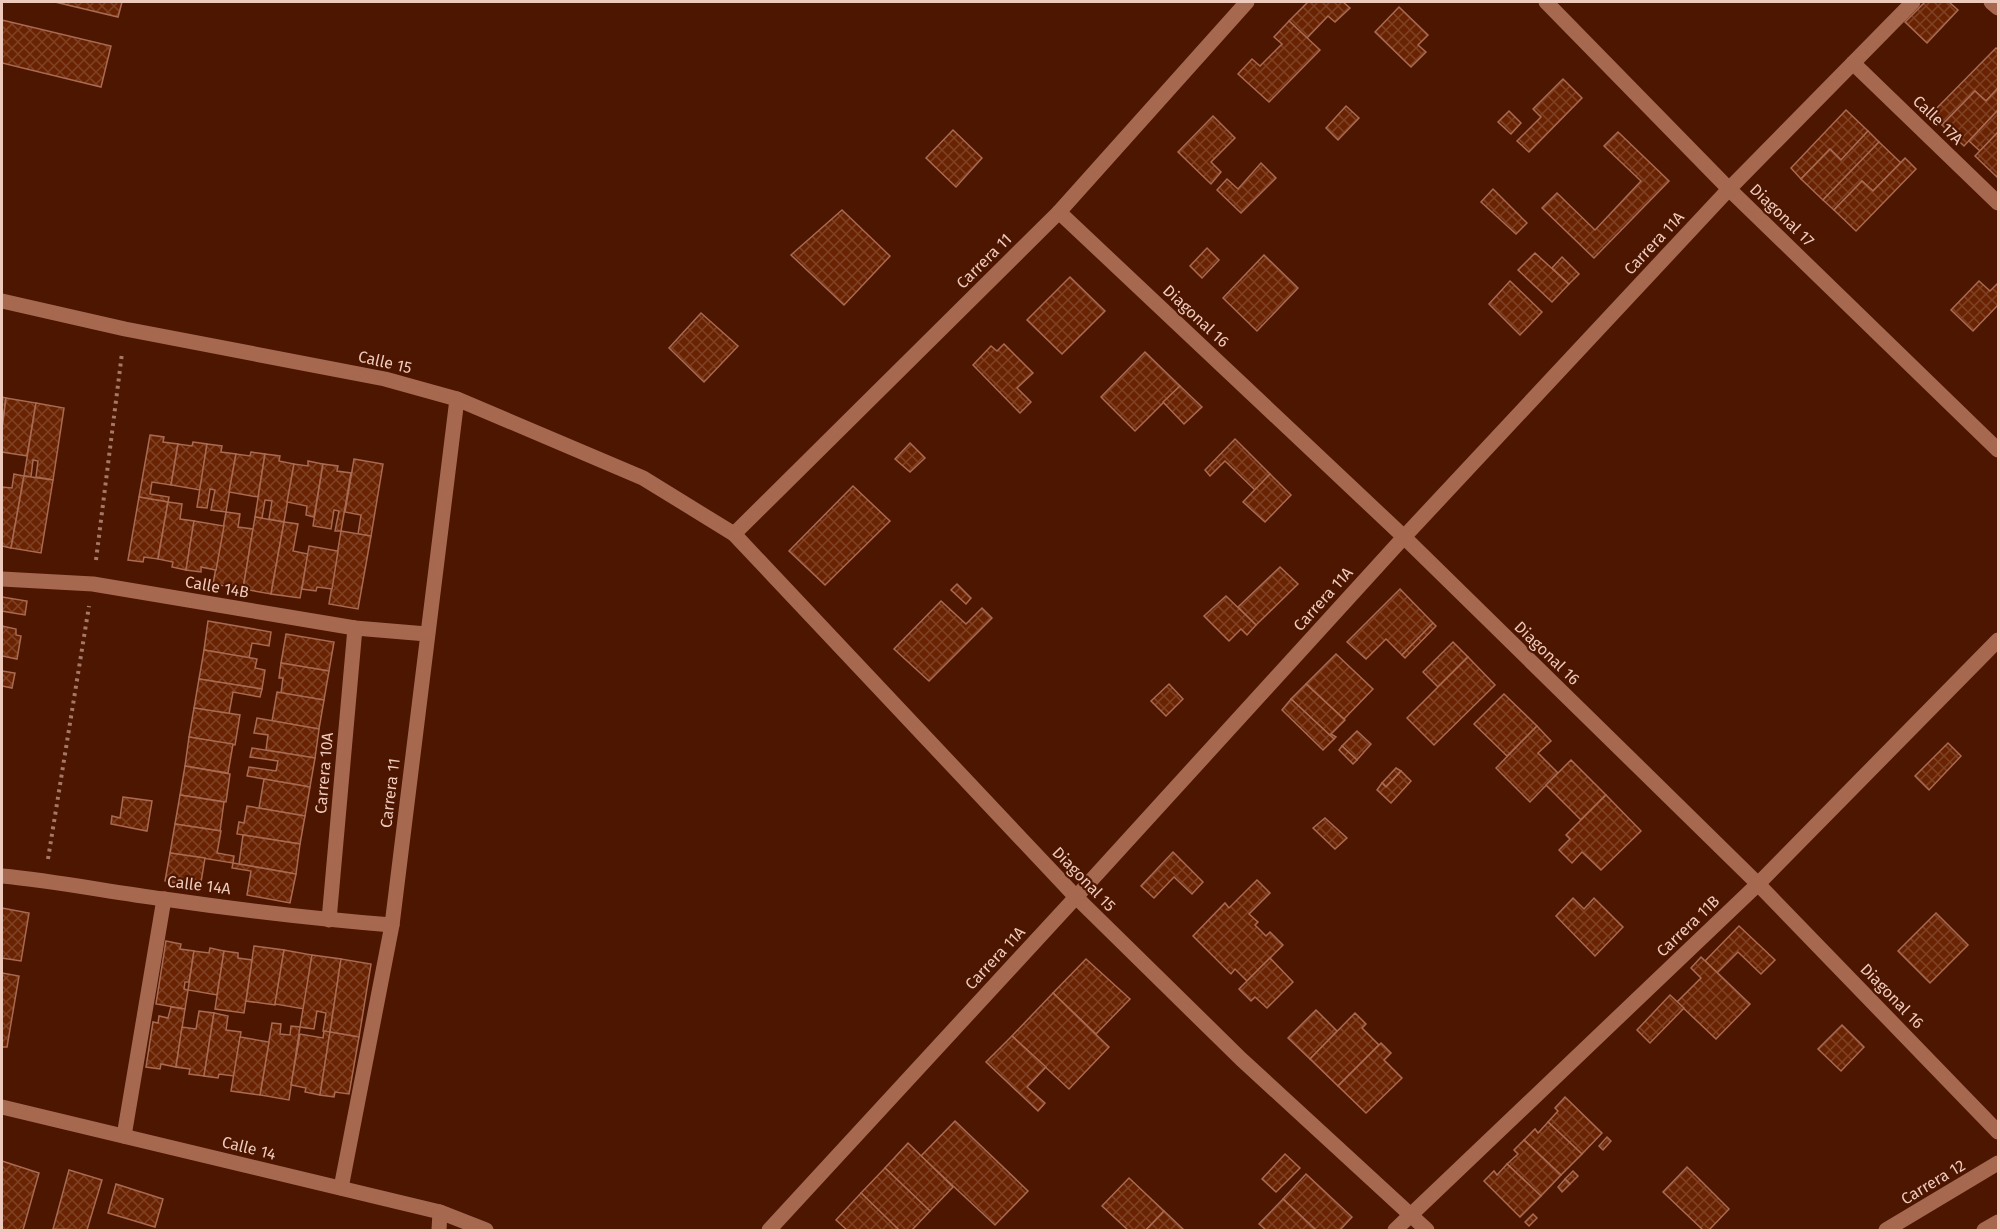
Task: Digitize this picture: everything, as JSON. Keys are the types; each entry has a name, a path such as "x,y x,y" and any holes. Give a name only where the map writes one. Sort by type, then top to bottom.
{"street":[{"name":"Carrera 11","path":"735,534 1059,212 1247,2"},
{"name":"Diagonal 17","path":"1545,2 1729,189 1998,450"},
{"name":"Carrera 11A","path":"769,1230 1404,537 1729,189 1913,2"},
{"path":"1991,2 1998,9"},
{"name":"Calle 17A","path":"1853,63 1998,203"},
{"name":"Diagonal 16","path":"1059,212 1404,537 1758,885 1998,1132"},
{"name":"Calle 15","path":"2,301 125,329 385,379 458,399 643,478 735,534"},
{"name":"Carrera 11","path":"341,1188 392,925 458,399"},
{"name":"Diagonal 15","path":"735,534 1076,897 1241,1059 1427,1230"},
{"name":"Calle 14B","path":"2,579 93,584 355,628 427,634"},
{"name":"Carrera 10A","path":"329,920 355,628"},
{"name":"Carrera 11B","path":"1395,1230 1758,885 1998,640"},
{"name":"Calle 14A","path":"2,876 329,920 392,925"},
{"path":"124,1136 164,899"},
{"name":"Calle 14","path":"2,1107 440,1212 486,1230"},
{"name":"Carrera 12","path":"1886,1230 1998,1163"},
{"path":"439,1230 440,1212"},
{"path":"1984,1230 1998,1222"}],"building":[{"path":"55,2 122,2 118,17"},
{"path":"1308,2 1343,2 1350,8 1335,22 1328,16 1307,38 1289,21"},
{"path":"1925,2 1949,2 1958,10 1927,43 1905,22"},
{"path":"1399,7 1428,35 1418,45 1426,52 1411,67 1375,32"},
{"path":"2,20 111,46 101,87 2,63"},
{"path":"1289,21 1320,50 1269,102 1238,74 1252,59 1260,66 1282,44 1274,37"},
{"path":"1996,48 1998,50 1998,88 1986,101 1975,91 1942,125 1931,114"},
{"path":"1563,79 1582,98 1529,152 1517,141 1541,117 1533,109"},
{"path":"1998,88 1998,110 1964,146 1942,125 1975,91 1986,101"},
{"path":"1346,106 1359,118 1338,140 1326,128"},
{"path":"1846,110 1868,131 1841,160 1830,149 1801,179 1791,168"},
{"path":"1998,110 1998,132 1980,151 1969,141"},
{"path":"1509,111 1521,123 1511,134 1498,122"},
{"path":"1213,116 1235,138 1211,162 1221,172 1211,184 1178,152"},
{"path":"953,130 982,158 956,187 926,158"},
{"path":"1868,131 1879,142 1823,200 1801,179 1830,149 1841,160"},
{"path":"1618,132 1669,181 1594,258 1542,208 1557,193 1595,230 1641,181 1604,146"},
{"path":"1998,132 1998,175 1997,177 1975,156"},
{"path":"1879,142 1901,163 1873,191 1862,181 1834,210 1823,200"},
{"path":"1905,158 1916,169 1856,231 1834,210 1862,181 1873,191"},
{"path":"1261,163 1276,178 1241,213 1217,190 1227,179 1238,189"},
{"path":"1493,189 1527,223 1516,234 1481,202"},
{"path":"842,210 890,256 844,305 791,255"},
{"path":"1207,248 1219,260 1202,278 1190,266"},
{"path":"1535,253 1569,284 1552,302 1518,270"},
{"path":"1264,255 1298,288 1257,331 1223,298"},
{"path":"1562,257 1579,274 1569,284 1552,268"},
{"path":"1070,277 1105,311 1062,354 1027,320"},
{"path":"1510,281 1542,312 1520,335 1489,304"},
{"path":"1979,281 1990,291 1998,283 1998,305 1973,331 1951,310"},
{"path":"701,313 738,346 704,382 669,348"},
{"path":"1004,344 1033,373 1017,388 1031,402 1020,413 973,365 991,346 997,351"},
{"path":"1145,352 1180,386 1135,431 1101,397"},
{"path":"1180,386 1202,407 1184,424 1163,402"},
{"path":"2,397 6,398 2,429"},
{"path":"6,398 36,403 27,456 2,452"},
{"path":"36,403 64,408 53,480 36,477 38,461 33,460 31,477 24,476"},
{"path":"150,435 164,437 163,442 178,444 171,485 152,482 150,494 169,497 168,502 139,497"},
{"path":"1235,439 1270,474 1255,490 1225,461 1210,476 1205,470"},
{"path":"193,442 207,444 200,490 171,485 178,444 192,446"},
{"path":"910,443 925,458 910,472 895,459"},
{"path":"207,444 222,446 221,452 236,454 226,512 211,510 215,490 210,489 207,508 197,507"},
{"path":"251,452 265,454 258,497 229,492 236,454 250,456"},
{"path":"265,454 280,456 279,461 294,464 284,522 269,519 272,501 265,500 262,518 255,517"},
{"path":"354,459 383,464 371,536 358,534 361,515 345,512"},
{"path":"308,461 323,464 314,517 306,515 307,506 287,502 294,464 308,466"},
{"path":"323,464 338,466 337,471 351,473 341,531 335,531 339,511 334,510 331,529 313,526"},
{"path":"14,474 24,476 11,548 2,546 2,487 12,488"},
{"path":"1270,474 1291,495 1265,522 1243,502"},
{"path":"24,476 53,480 41,553 11,548"},
{"path":"853,486 890,521 825,585 789,551"},
{"path":"139,497 168,502 158,559 144,557 143,562 128,560"},
{"path":"168,502 182,504 180,519 194,521 186,570 172,567 173,562 158,559"},
{"path":"226,512 240,514 238,527 253,529 243,589 213,584"},
{"path":"255,517 284,522 271,594 243,589"},
{"path":"194,521 224,526 216,570 201,567 201,572 186,570"},
{"path":"284,522 298,524 293,551 308,554 300,598 271,594"},
{"path":"341,531 371,536 358,609 329,604"},
{"path":"309,546 338,551 332,589 317,587 316,591 302,589"},
{"path":"1280,567 1298,584 1256,625 1238,607"},
{"path":"957,584 971,598 966,604 951,590"},
{"path":"1400,589 1433,623 1402,655 1386,639 1366,659 1347,642"},
{"path":"1226,596 1256,625 1247,635 1241,629 1229,641 1204,616"},
{"path":"2,597 27,601 25,615 2,611"},
{"path":"941,601 966,624 982,608 992,618 929,681 894,649"},
{"path":"208,621 271,632 269,646 252,643 249,658 204,650"},
{"path":"1433,623 1436,626 1405,658 1402,655"},
{"path":"2,626 16,629 16,635 21,636 17,659 2,656"},
{"path":"286,634 334,642 329,671 281,663"},
{"path":"1453,642 1468,657 1438,687 1423,672"},
{"path":"204,650 257,659 255,668 265,670 262,689 199,679"},
{"path":"1336,654 1373,689 1344,719 1306,684"},
{"path":"1468,657 1495,685 1434,745 1407,718"},
{"path":"281,663 329,671 324,700 281,693 283,678 279,678"},
{"path":"2,671 15,673 12,688 2,686"},
{"path":"199,679 262,689 260,697 233,692 229,714 194,708"},
{"path":"1169,684 1183,699 1166,716 1151,701"},
{"path":"1306,684 1345,720 1331,734 1336,737 1334,739 1291,699"},
{"path":"277,692 324,700 319,729 272,721"},
{"path":"1504,694 1537,726 1507,756 1474,724"},
{"path":"1291,699 1334,739 1323,750 1282,710"},
{"path":"194,708 240,715 235,745 189,737"},
{"path":"257,718 319,729 315,758 266,750 268,735 254,733"},
{"path":"1537,726 1551,741 1538,753 1558,773 1530,802 1496,768"},
{"path":"1357,731 1371,744 1357,760 1342,746"},
{"path":"189,737 233,744 228,773 185,766"},
{"path":"1948,743 1961,756 1929,790 1915,776"},
{"path":"1342,746 1357,760 1353,764 1339,750"},
{"path":"252,748 315,758 310,787 247,776 249,767 276,771 278,761 250,757"},
{"path":"1571,760 1606,795 1581,820 1546,785"},
{"path":"185,766 230,774 226,802 180,795"},
{"path":"1396,768 1401,771 1386,787 1382,783"},
{"path":"1401,771 1411,781 1391,803 1377,790 1382,783 1386,787"},
{"path":"264,779 310,787 305,816 259,808"},
{"path":"180,795 224,802 220,831 175,824"},
{"path":"1606,795 1641,831 1601,870 1582,852 1572,863 1559,850 1570,839 1566,835"},
{"path":"123,797 152,801 147,831 111,824 112,816 120,818"},
{"path":"247,806 305,816 300,844 237,834 239,822 244,823"},
{"path":"1325,818 1347,838 1335,849 1313,828"},
{"path":"175,824 221,831 217,853 234,856 233,863 170,853"},
{"path":"243,835 300,844 296,874 239,864"},
{"path":"1173,852 1203,882 1192,894 1174,877 1154,898 1141,886"},
{"path":"170,853 205,858 200,888 165,881"},
{"path":"233,863 296,874 290,903 247,895 251,871 232,868"},
{"path":"1257,880 1270,893 1249,914 1258,922 1255,925 1266,936 1270,932 1283,945 1247,981 1235,969 1231,974 1193,936 1225,903 1229,908"},
{"path":"1573,898 1584,909 1594,898 1623,927 1595,956 1556,916"},
{"path":"2,908 29,913 21,961 2,958"},
{"path":"1936,913 1968,945 1930,983 1898,951"},
{"path":"1739,926 1775,960 1761,974 1738,952 1717,973 1705,961"},
{"path":"166,941 181,944 180,949 194,951 189,982 185,982 184,989 188,990 185,1009 156,1004"},
{"path":"254,946 284,950 275,1005 246,1001"},
{"path":"210,948 224,951 217,995 188,990 194,951 209,953"},
{"path":"284,950 312,955 304,1009 275,1004"},
{"path":"224,951 238,953 238,958 252,960 244,1013 215,1009"},
{"path":"312,955 341,959 330,1032 323,1031 326,1013 317,1011 314,1029 300,1027"},
{"path":"1701,957 1750,1004 1716,1039 1677,1002 1701,978 1691,968"},
{"path":"1270,958 1293,982 1267,1008 1255,997 1251,1001 1239,989"},
{"path":"341,959 371,964 359,1037 330,1032"},
{"path":"1086,959 1130,999 1096,1034 1053,993"},
{"path":"2,973 19,976 7,1047 2,1047"},
{"path":"1053,993 1109,1047 1069,1089 1012,1036"},
{"path":"1670,995 1684,1008 1650,1043 1637,1030"},
{"path":"171,1007 185,1009 176,1067 161,1064 160,1069 146,1067 153,1022 158,1023 159,1016 168,1018"},
{"path":"1316,1010 1337,1031 1310,1059 1288,1038"},
{"path":"199,1011 214,1013 204,1076 189,1074 190,1069 176,1067 182,1027 196,1029"},
{"path":"214,1013 228,1016 226,1030 241,1032 234,1076 219,1074 218,1078 204,1076"},
{"path":"1355,1013 1366,1024 1362,1028 1379,1045 1338,1086 1310,1059"},
{"path":"272,1023 281,1024 280,1034 290,1035 291,1026 300,1027 289,1100 260,1095"},
{"path":"1842,1025 1864,1047 1841,1071 1818,1049"},
{"path":"324,1031 330,1032 320,1095 305,1092 306,1088 291,1085 300,1034 323,1038"},
{"path":"330,1032 359,1037 349,1094 335,1092 334,1097 320,1095"},
{"path":"1012,1036 1046,1067 1027,1087 1045,1103 1038,1111 986,1062"},
{"path":"240,1037 269,1042 260,1095 231,1091"},
{"path":"1381,1043 1391,1053 1384,1060 1402,1078 1366,1113 1338,1086"},
{"path":"1565,1097 1602,1133 1582,1154 1548,1122 1558,1111 1555,1108"},
{"path":"955,1121 1028,1191 995,1225 921,1156"},
{"path":"1548,1122 1582,1154 1561,1175 1524,1140 1535,1129 1538,1133"},
{"path":"1607,1137 1611,1141 1603,1150 1599,1146"},
{"path":"1524,1140 1561,1175 1541,1196 1507,1164 1518,1154 1514,1150"},
{"path":"908,1143 953,1187 930,1211 885,1168"},
{"path":"1285,1154 1300,1168 1276,1192 1262,1179"},
{"path":"2,1161 39,1173 23,1230 2,1230"},
{"path":"1507,1164 1541,1196 1520,1217 1484,1181 1494,1171 1497,1175"},
{"path":"1687,1167 1729,1209 1709,1230 1703,1230 1663,1192"},
{"path":"885,1168 930,1211 912,1230 899,1230 861,1193"},
{"path":"69,1170 102,1180 87,1230 53,1229"},
{"path":"1573,1171 1578,1176 1570,1184 1565,1179"},
{"path":"1306,1174 1352,1217 1340,1230 1316,1230 1283,1199"},
{"path":"1129,1178 1164,1211 1146,1230 1128,1230 1102,1206"},
{"path":"1565,1179 1570,1184 1562,1192 1558,1187"},
{"path":"116,1184 163,1199 155,1227 108,1213"},
{"path":"861,1193 899,1230 847,1230 836,1220"},
{"path":"1283,1199 1316,1230 1266,1230 1259,1224"},
{"path":"1164,1211 1184,1230 1146,1230"},
{"path":"1533,1214 1537,1218 1529,1226 1525,1222"}]}
